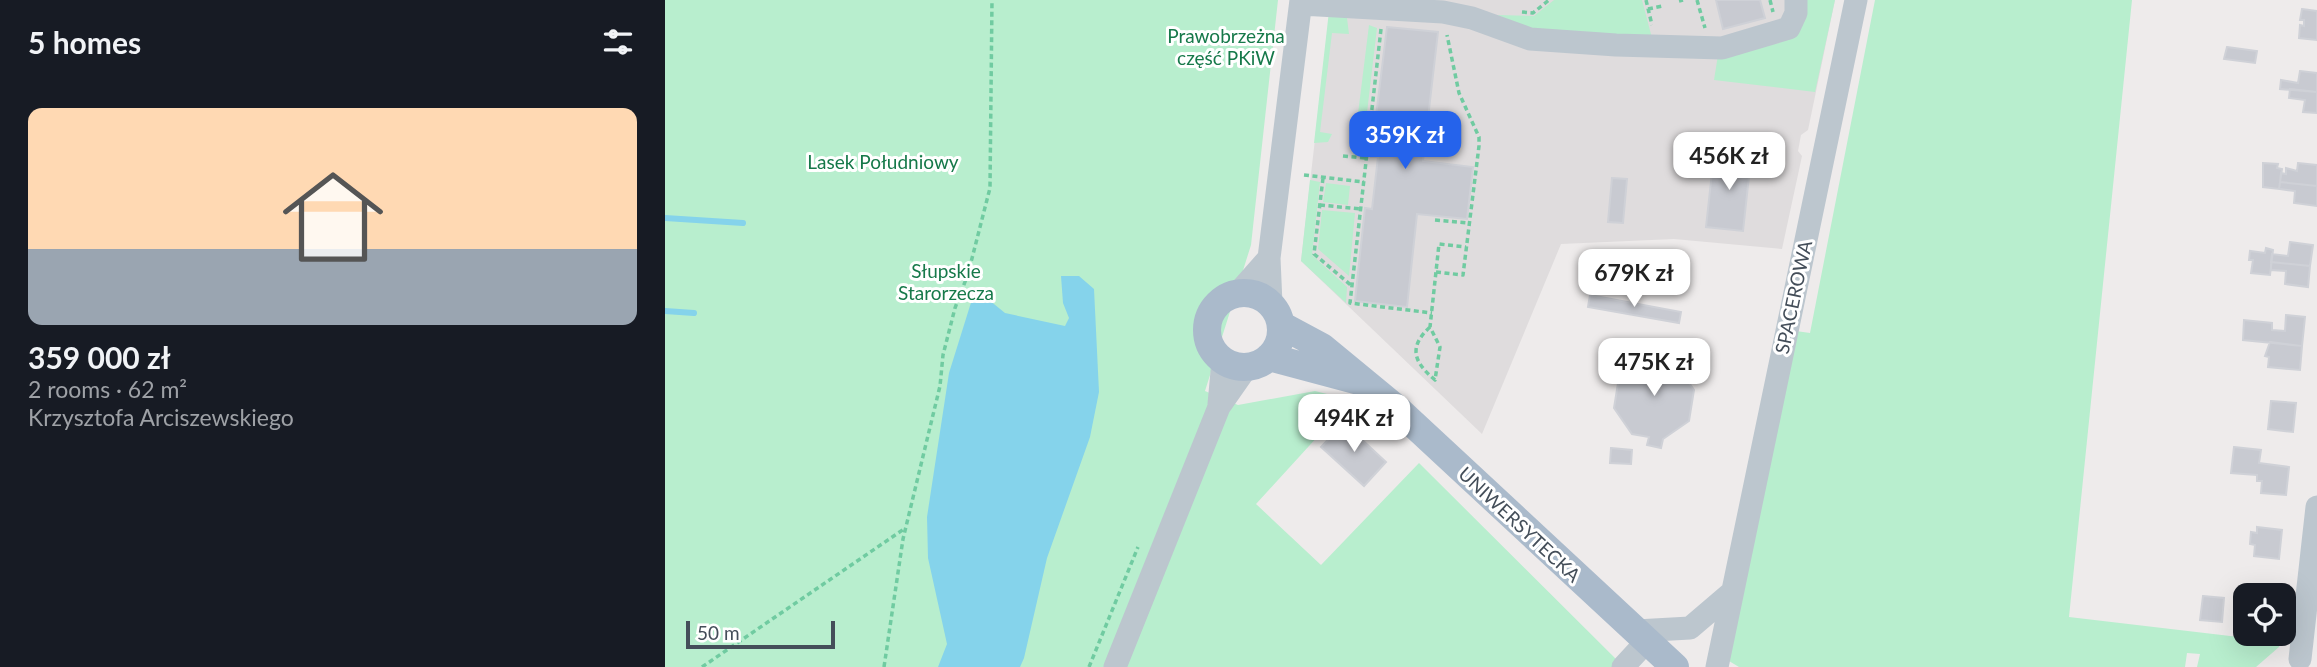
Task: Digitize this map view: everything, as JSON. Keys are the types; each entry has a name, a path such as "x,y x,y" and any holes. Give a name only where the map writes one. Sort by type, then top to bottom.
{"main road":[{"path":"1238,293 1261,297 1276,314 1277,348 1247,361 1214,352 1207,328 1217,305 1238,293"},
{"name":"UNIWERSYTECKA","path":"1276,314 1322,347 1396,408 1675,667"},
{"name":"UNIWERSYTECKA","path":"1247,361 1364,382"}],"street":[{"path":"1276,314 1269,258 1301,2 1443,12 1547,41 1722,48 1781,33 1794,21 1795,0"},
{"name":"SPACEROWA","path":"1717,667 1856,0"},
{"path":"1238,293 1269,258"},
{"path":"1115,667 1219,407 1247,361"},
{"path":"2302,662 2317,507"},
{"path":"1623,667 1641,636 1690,628 1731,593"}],"path":[{"path":"884,667 905,528 940,386 943,355 955,308 968,274 990,188 992,0"},
{"path":"1646,0 1658,45"},
{"path":"1697,0 1707,37"},
{"path":"1648,9 1662,6"},
{"path":"1382,21 1350,303 1431,313"},
{"path":"1436,272 1463,275 1479,136 1459,93 1444,26"},
{"path":"1343,156 1366,158"},
{"path":"1304,176 1364,182"},
{"path":"1323,178 1314,254 1352,286"},
{"path":"1320,205 1361,209"},
{"path":"1435,220 1469,223"},
{"path":"1430,327 1418,341 1416,356 1418,364 1435,380 1440,347 1430,327 1439,244 1466,247"},
{"path":"702,667 905,528"}],"shaded area":[{"path":"1331,0 1835,0 1808,130 1801,135 1798,151 1802,156 1782,249 1674,239 1561,244 1482,434 1301,261"}],"green space":[{"name":"Lasek Południowy","path":"665,0 1278,0 1251,245 1205,391 1238,405 1315,391 1351,400 1256,504 1321,565 1419,463 1624,667 665,667"},
{"path":"1554,0 1642,0 1652,38 1545,34 1497,15 1534,16"},
{"path":"1804,0 1835,0 1815,92 1714,80 1718,55 1779,43"},
{"path":"1875,0 2132,0 2069,617 2233,636 2233,646 2279,647 2256,667 2197,667 2200,654 2187,653 2185,667 1739,667 1729,661 1796,331 1810,333"},
{"path":"1329,11 1347,18 1349,34 1332,33 1320,132 1332,134 1328,142 1314,143"},
{"path":"1369,25 1377,28 1362,155 1353,154"},
{"path":"1310,180 1320,182 1312,255 1347,287 1346,303 1301,261"},
{"path":"1326,183 1350,186 1348,205 1323,202"},
{"path":"1322,210 1355,213 1349,276 1318,249"}],"water":[{"path":"1061,276 1079,276 1094,289 1099,392 1090,437 1047,558 1024,658 1020,667 938,667 947,644 928,558 927,517 949,373 974,293 978,291 1005,313 1065,326 1069,318 1063,303"}],"building":[{"path":"1716,0 1760,0 1765,18 1723,29"},
{"path":"2302,9 2317,11 2317,40 2299,38 2300,25 2304,26 2304,20 2300,20"},
{"path":"1387,27 1438,32 1423,161 1473,167 1467,219 1417,214 1407,307 1355,301 1365,208 1372,209 1378,157 1371,157"},
{"path":"2227,47 2257,51 2255,63 2224,59"},
{"path":"2300,71 2317,73 2317,92 2280,89 2281,80 2298,83"},
{"path":"2290,89 2317,92 2317,113 2303,112 2305,100 2289,98"},
{"path":"1714,154 1751,158 1743,231 1706,227"},
{"path":"2263,163 2278,164 2277,168 2282,169 2279,189 2263,187"},
{"path":"2298,163 2317,165 2317,186 2280,182 2281,173 2286,174 2286,168 2297,171"},
{"path":"1612,178 1627,179 1623,223 1608,222"},
{"path":"2280,182 2317,186 2317,206 2294,203 2295,191 2279,189"},
{"path":"2290,242 2313,245 2310,266 2271,262 2272,254 2288,256"},
{"path":"2266,248 2273,250 2270,275 2251,273 2253,260 2249,260 2250,251 2265,253"},
{"path":"2271,262 2310,266 2308,287 2285,284 2286,271 2271,270"},
{"path":"1590,295 1681,312 1679,323 1588,307"},
{"path":"2286,315 2305,317 2302,346 2243,340 2244,320 2272,323 2272,330 2285,331"},
{"path":"2270,342 2302,346 2300,370 2268,367 2269,357 2265,356"},
{"path":"1646,350 1659,353 1658,361 1676,364 1694,390 1689,421 1663,439 1661,448 1647,445 1649,437 1632,434 1614,408 1619,377 1633,366 1629,361 1639,353 1644,358"},
{"path":"2271,401 2296,403 2293,432 2268,429"},
{"path":"1344,423 1386,462 1364,486 1321,447"},
{"path":"2234,447 2261,450 2259,463 2289,467 2286,495 2261,493 2262,481 2257,481 2257,475 2231,473"},
{"path":"1611,448 1632,450 1631,464 1610,463"},
{"path":"2257,527 2282,530 2279,559 2254,556 2255,545 2250,544 2251,532 2257,533"},
{"path":"2203,596 2224,598 2222,622 2200,620"}],"waterway":[{"path":"665,218 743,223"},
{"path":"665,311 694,313"}],"park label":[{"name":"Prawobrzeżna część PKiW","path":"1226,46"},
{"name":"Słupskie Starorzecza","path":"946,281"}]}
